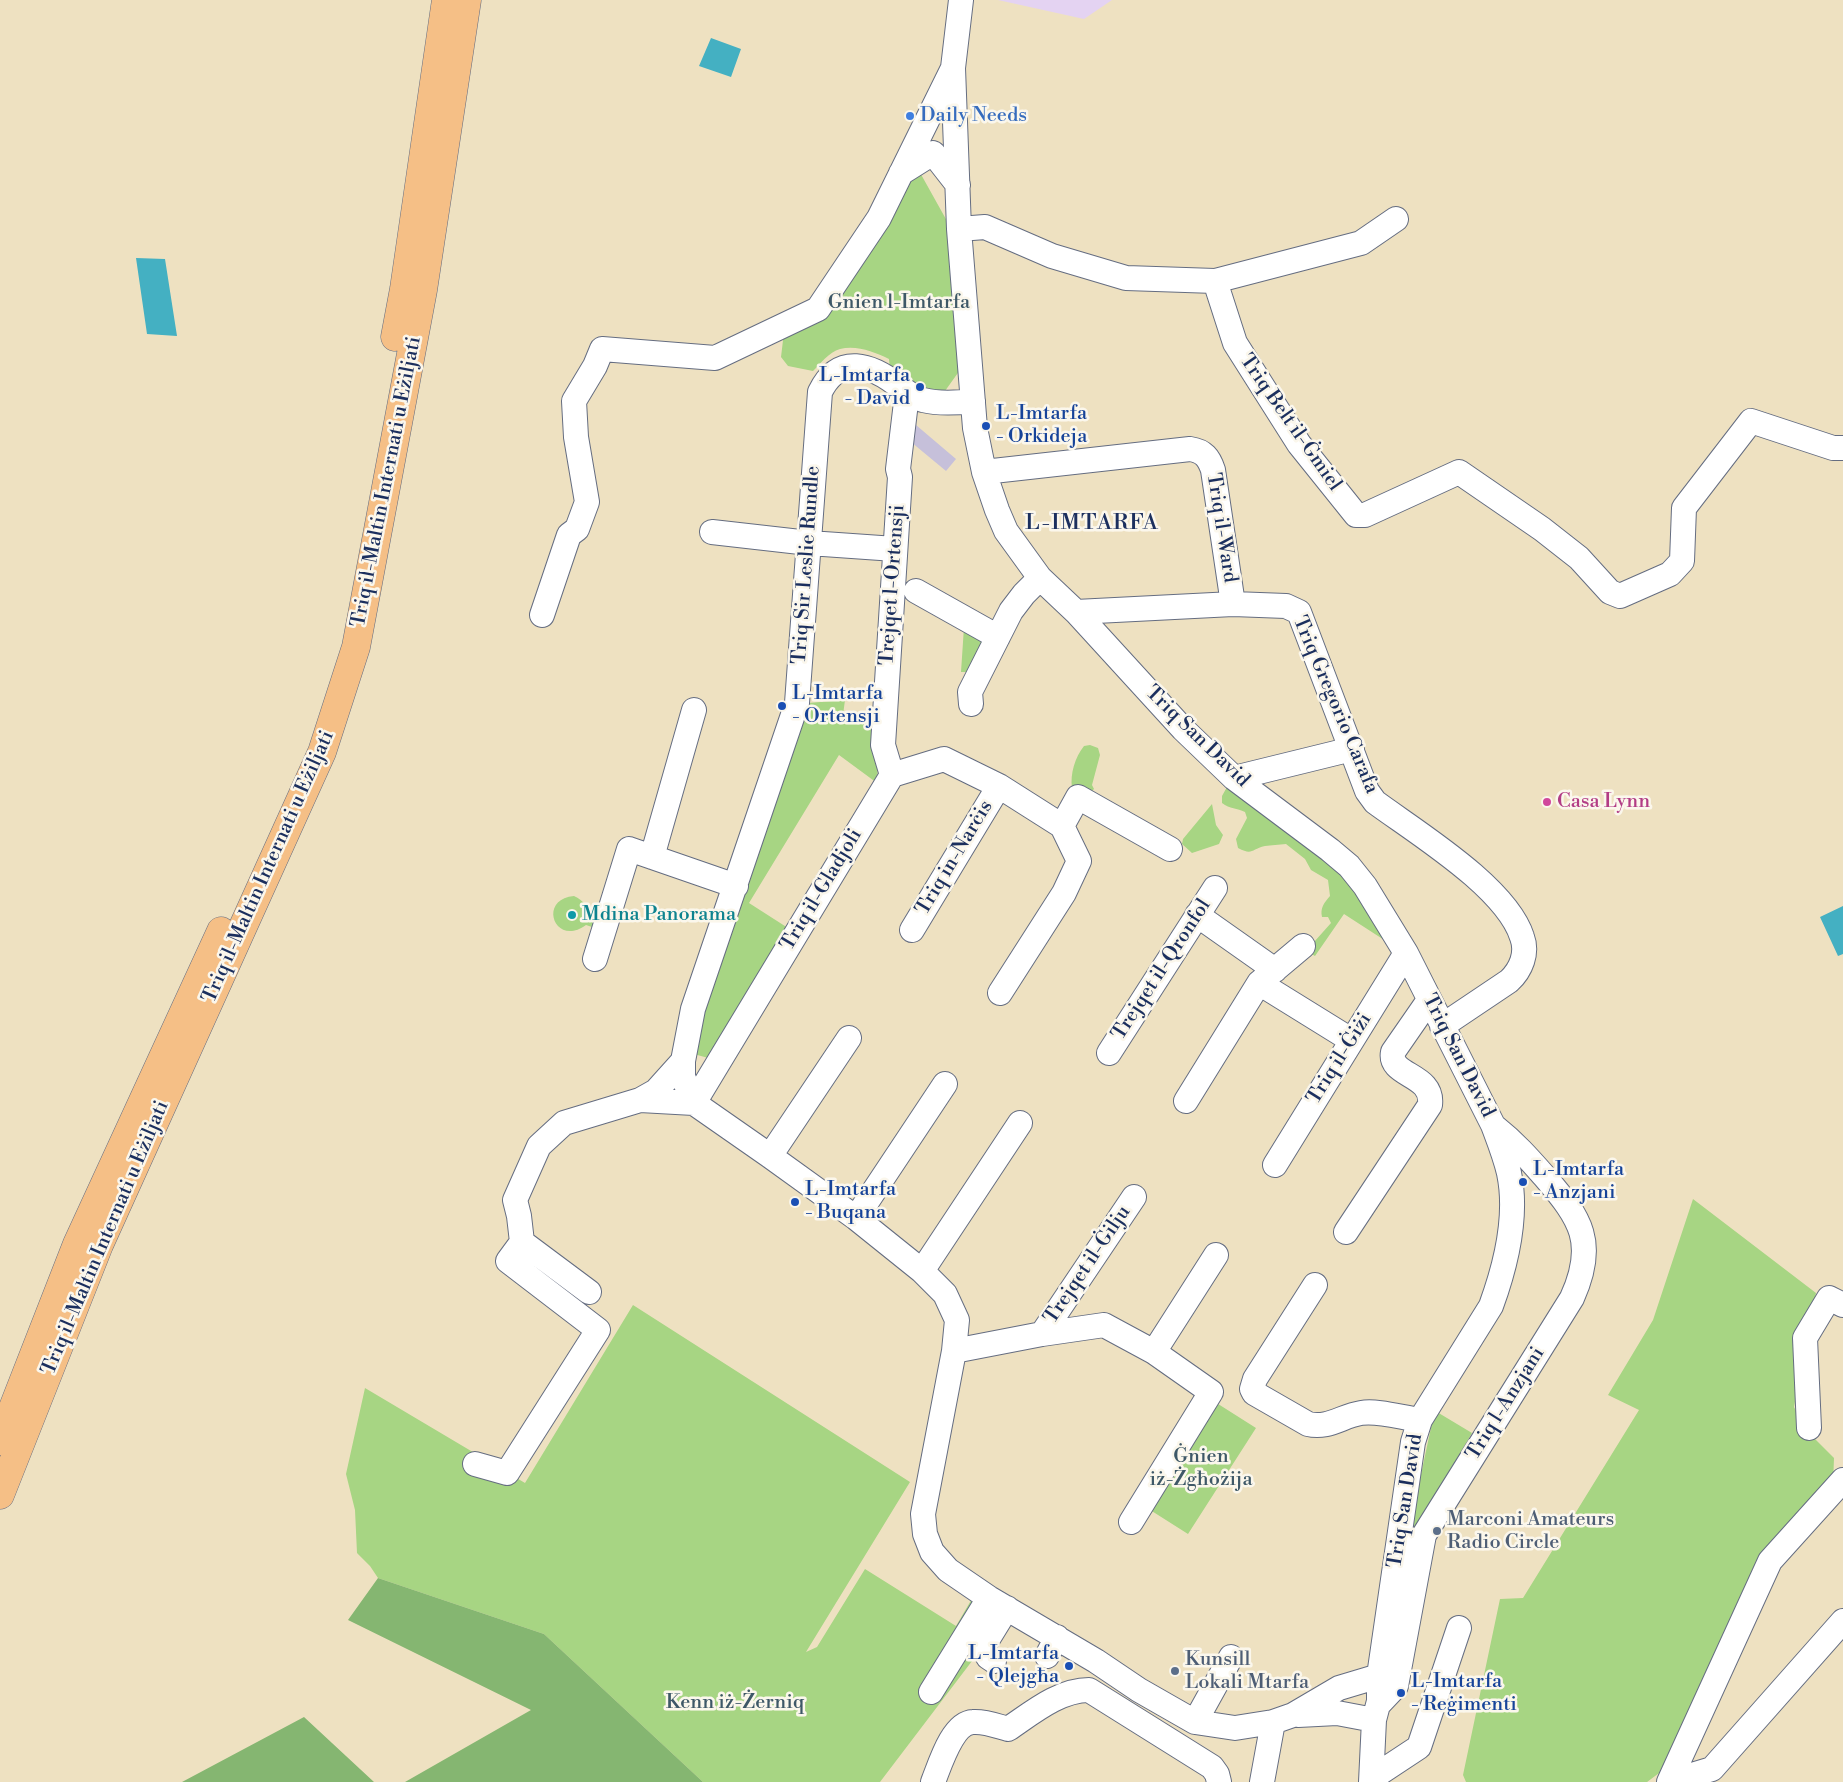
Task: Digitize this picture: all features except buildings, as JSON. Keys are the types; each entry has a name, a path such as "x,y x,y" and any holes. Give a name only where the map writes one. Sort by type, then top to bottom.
{"highway":[{"name":"Triq il-Maltin Internati u Eżiljati","path":"0,1441 77,1244 306,748 339,639 404,289 446,0"},
{"name":"Triq il-Maltin Internati u Eżiljati","path":"0,1495 99,1244 322,752 356,647 423,290 467,0"}],"street":[{"path":"542,615 569,536 577,530 587,502 576,437 574,401 595,366 602,349 715,358 818,309 878,218 953,68 961,0"},
{"name":"Triq San David","path":"953,68 959,229 975,428 984,472 996,510 1006,531 1040,578 1076,612 1184,729 1234,778 1330,850 1348,866 1365,886 1406,953 1493,1125 1504,1153 1511,1192 1511,1212 1505,1259 1491,1306 1420,1420 1413,1442 1379,1676 1371,1780"},
{"path":"920,134 956,133"},
{"path":"900,174 933,153 958,185"},
{"path":"959,229 985,227 1052,256 1126,278 1214,281 1361,243 1396,219"},
{"name":"Triq Belt il-Ġmiel","path":"1214,281 1235,343 1299,444 1356,515 1365,515 1459,472 1542,529 1579,558 1610,592 1620,596 1670,574 1682,561 1684,508 1751,422 1833,448 1843,448"},
{"name":"Triq Sir Leslie Rundle","path":"694,1103 683,1077 693,1009 797,703 820,392 832,374 841,368 852,365 875,372 899,386 907,394 922,400 952,404 973,401"},
{"name":"Trejqet l-Ortensji","path":"892,775 883,745 900,477 898,469 907,394"},
{"name":"Triq il-Ward","path":"984,472 1190,449 1198,450 1205,454 1213,470 1233,604"},
{"path":"712,532 809,544 895,549"},
{"path":"971,704 969,699 970,692 1011,611 1040,578"},
{"path":"916,591 998,637"},
{"name":"Triq Gregorio Carafa","path":"1076,612 1233,604 1286,606 1299,612 1367,791 1375,802 1474,875 1508,912 1523,938 1523,958 1518,973 1442,1026"},
{"path":"652,857 694,710"},
{"path":"1234,778 1352,749"},
{"path":"892,775 944,759 999,786 1062,826 1079,861 1064,893 1000,993"},
{"name":"Triq il-Gladjoli","path":"694,1103 892,775"},
{"name":"Triq in-Narċis","path":"912,930 999,786"},
{"path":"1062,826 1078,797 1170,849"},
{"path":"595,959 629,849 736,886"},
{"name":"Trejqet il-Qronfol","path":"1109,1053 1215,888"},
{"path":"1197,915 1267,976 1351,1040"},
{"path":"1186,1101 1267,976 1303,946"},
{"name":"Triq il-Ġiżi","path":"1275,1165 1406,953"},
{"path":"1346,1232 1430,1105 1430,1095 1426,1087 1419,1080 1397,1067 1392,1057 1393,1052 1429,1000"},
{"path":"770,1156 850,1038"},
{"path":"475,1464 507,1472 598,1330 508,1261 522,1242 515,1200 539,1146 564,1123 640,1100 656,1091 684,1061"},
{"path":"856,1218 945,1084"},
{"path":"640,1100 694,1103 856,1218 922,1271 945,1294 956,1320 954,1351 923,1514 925,1534 932,1552 948,1570 998,1603 1052,1647 1138,1690 1194,1722 1235,1728 1283,1719 1337,1713 1376,1712"},
{"path":"922,1271 1020,1123"},
{"name":"Triq l-Anzjani","path":"1376,1712 1396,1686 1424,1535 1572,1298 1581,1278 1584,1262 1584,1243 1578,1222 1569,1205 1517,1145 1493,1125"},
{"name":"Trejqet il-Ġilju","path":"1042,1334 1134,1196"},
{"path":"522,1242 589,1292"},
{"path":"1154,1352 1216,1255"},
{"path":"1315,1284 1255,1379 1252,1389 1254,1393 1308,1424 1317,1426 1325,1426 1362,1413 1420,1420"},
{"path":"1808,1428 1805,1338 1829,1298 1843,1304"},
{"path":"954,1351 1042,1334 1104,1325 1154,1352 1212,1392 1130,1522"},
{"path":"1843,1480 1770,1561 1669,1782 1712,1769 1843,1621"},
{"path":"994,1662 988,1657 983,1647 998,1603"},
{"path":"931,1692 998,1603"},
{"path":"1371,1780 1419,1747 1460,1628"},
{"path":"1194,1722 1231,1657"},
{"path":"1262,1782 1283,1719 1339,1688 1379,1676"},
{"path":"933,1782 953,1736 965,1723 983,1723 1008,1729 1061,1696 1076,1690 1089,1690 1212,1767 1217,1774 1219,1782"}],"shaded area":[{"path":"998,0 1112,0 1084,19"},
{"path":"916,425 956,459 946,471 905,437"}],"green space":[{"name":"Gnien l-Imtarfa","path":"918,169 947,221 960,370 945,391 914,390 890,371 889,359 853,348 840,349 832,353 813,371 788,366 781,357 784,332 864,254"},
{"path":"964,627 983,639 984,650 972,672 961,672"},
{"path":"845,700 843,715 880,722 877,783 839,755 749,903 788,928 712,1059 690,1053 808,703"},
{"path":"1090,745 1098,748 1100,755 1092,785 1094,789 1090,793 1072,788 1072,783 1073,771 1078,755 1084,746"},
{"path":"1227,787 1340,869 1395,947 1344,914 1315,956 1306,951 1331,923 1328,917 1322,917 1323,906 1330,896 1328,880 1311,870 1305,859 1286,844 1265,846 1249,852 1238,848 1236,839 1247,818 1245,812 1222,803 1222,796"},
{"path":"1212,804 1216,825 1223,835 1219,844 1192,853 1182,844 1183,839"},
{"path":"574,896 584,904 589,916 607,921 604,931 586,925 575,930 566,931 559,927 554,920 553,913 556,905 563,899"},
{"path":"1693,1199 1816,1293 1794,1407 1805,1429 1834,1458 1833,1485 1753,1582 1670,1765 1647,1782 1466,1782 1463,1775 1500,1599 1523,1598 1639,1410 1608,1395 1653,1320"},
{"name":"Kenn iż-Żerniq","path":"633,1305 910,1482 806,1652 817,1647 865,1569 956,1626 973,1597 1007,1615 880,1782 703,1782 544,1634 378,1578 370,1566 357,1553 355,1510 346,1474 365,1388 525,1483"},
{"name":"Ġnien iż-Żgħożija","path":"1215,1402 1256,1428 1188,1534 1147,1508"},
{"path":"1437,1412 1472,1433 1413,1534 1411,1521 1432,1423"},
{"path":"378,1578 544,1634 703,1782 405,1782 531,1710 348,1620"},
{"path":"304,1717 374,1782 182,1782"}],"water":[{"path":"711,38 741,49 731,77 699,66"},
{"path":"136,258 165,259 177,336 147,334"},
{"path":"1843,906 1843,954 1838,956 1820,917"}],"place":[{"name":"Daily Needs","path":"910,116"},
{"name":"L-Imtarfa - David","path":"920,387"},
{"name":"L-Imtarfa - Orkideja","path":"986,426"},
{"name":"L-Imtarfa - Ortensji","path":"782,706"},
{"name":"Casa Lynn","path":"1547,802"},
{"name":"Mdina Panorama","path":"572,915"},
{"name":"L-Imtarfa - Anzjani","path":"1523,1182"},
{"name":"L-Imtarfa - Buqana","path":"795,1202"},
{"name":"Marconi Amateurs Radio Circle","path":"1437,1531"},
{"name":"L-Imtarfa - Qlejgħa","path":"1069,1666"},
{"name":"Kunsill Lokali Mtarfa","path":"1175,1671"},
{"name":"L-Imtarfa - Reġimenti","path":"1401,1693"}],"district":[{"name":"L-IMTARFA","path":"1092,524"}]}
